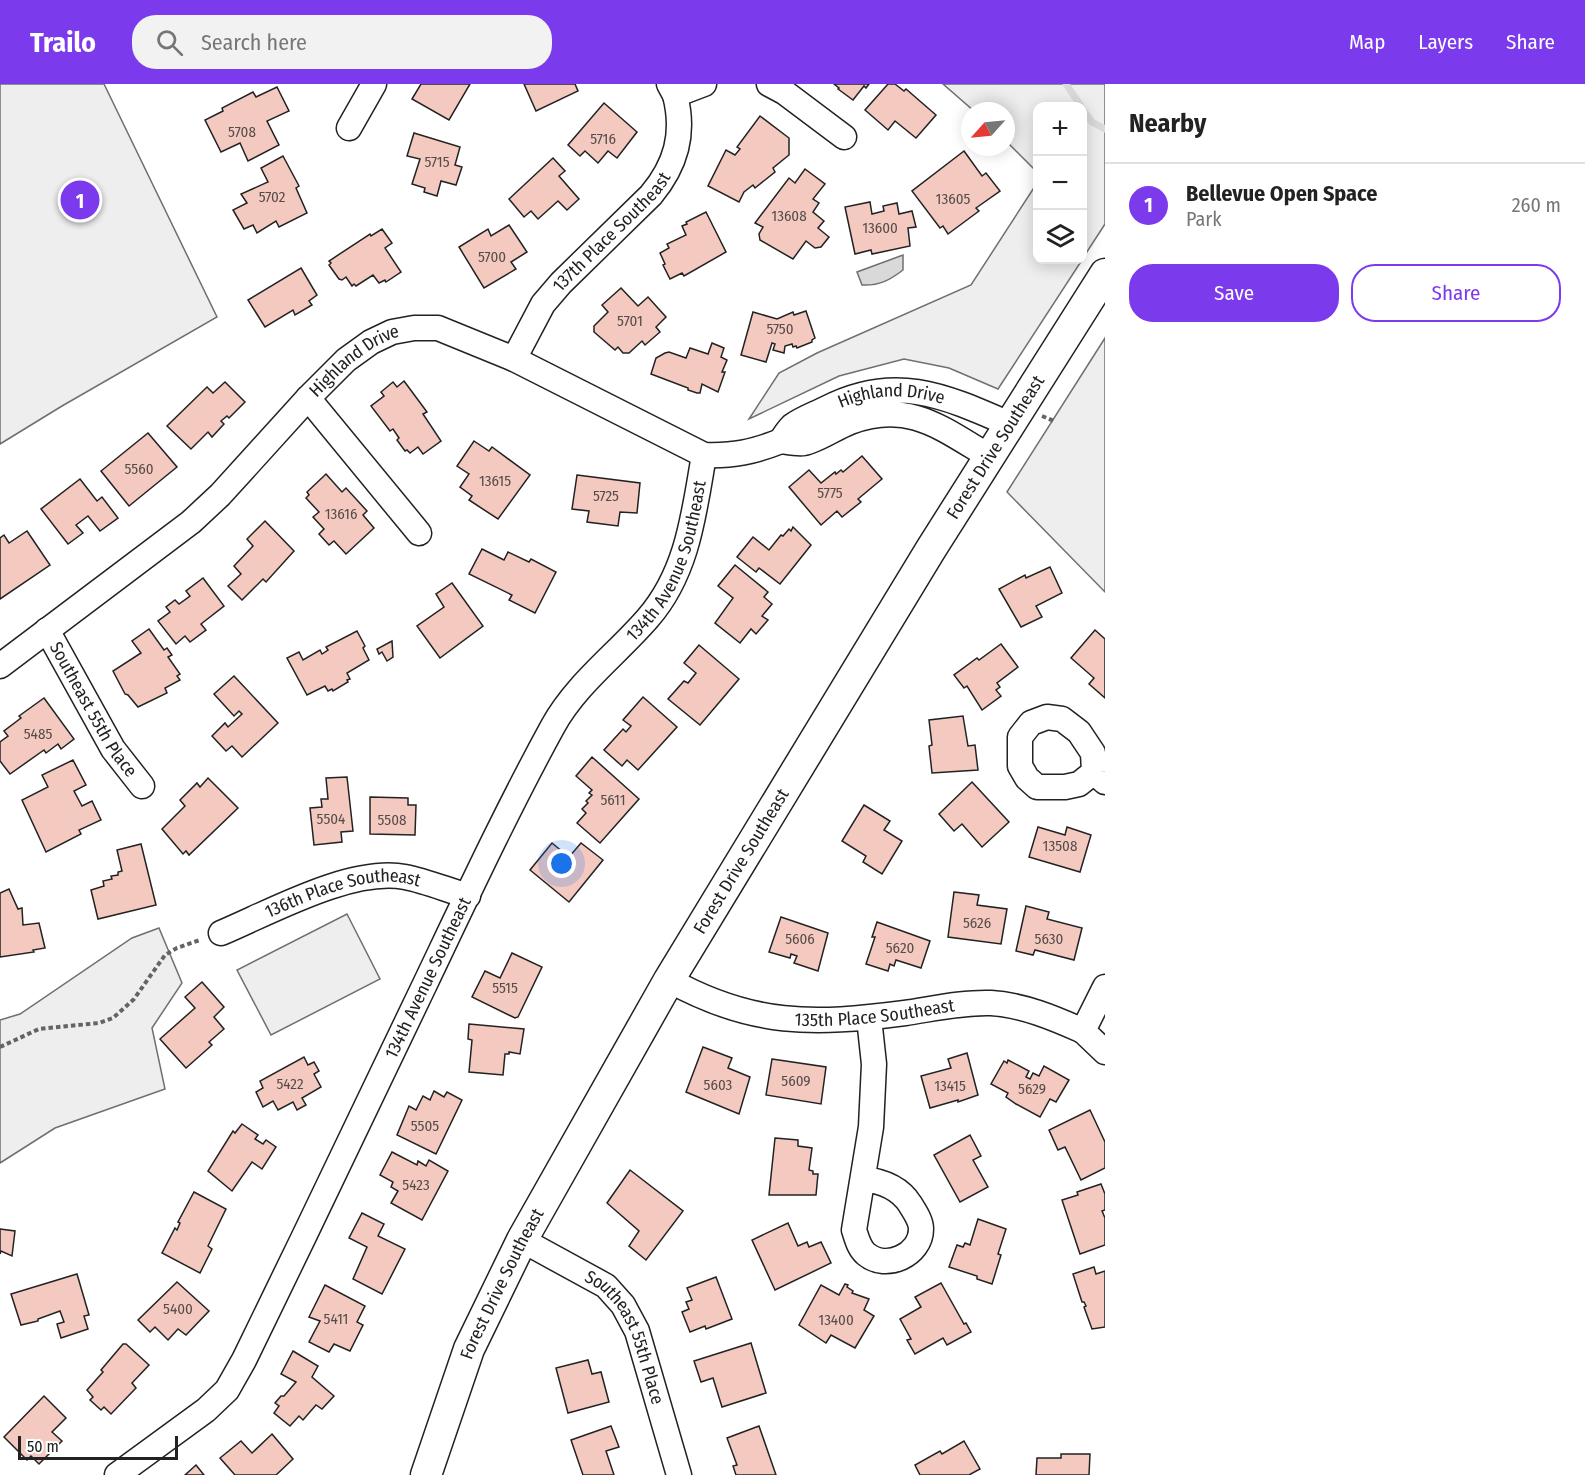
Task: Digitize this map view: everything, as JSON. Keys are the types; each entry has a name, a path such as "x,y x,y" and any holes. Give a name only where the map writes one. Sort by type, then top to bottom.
{"main road":[{"name":"Forest Drive Southeast","path":"426,1475 469,1348 522,1240 669,980 931,549 1105,274"}],"street":[{"path":"350,128 374,84"},
{"path":"672,90 704,84"},
{"path":"769,84 784,92 844,137"},
{"name":"137th Place Southeast","path":"514,359 543,304 664,179 676,153 679,111 672,90"},
{"name":"Highland Drive","path":"0,666 191,522 220,495 308,398 346,360 370,342 392,332 414,328 438,328 514,359 704,455 729,456 764,448 781,441 804,443 850,422 901,413 934,423 990,457"},
{"name":"Highland Drive","path":"781,441 792,426 840,401 861,393 887,389 911,391 963,403 1010,424"},
{"path":"308,398 419,532"},
{"name":"134th Avenue Southeast","path":"117,1475 206,1410 227,1390 244,1360 468,896 554,724 591,677 649,618 667,593 680,567 689,538 704,455"},
{"name":"Southeast 55th Place","path":"47,630 113,749 142,786"},
{"name":"136th Place Southeast","path":"221,933 328,887 381,876 405,877 468,896"},
{"name":"135th Place Southeast","path":"669,980 721,1006 759,1016 795,1020 869,1018 991,1003 1032,1011 1083,1031"},
{"path":"1105,987 1083,1031 1105,1052"},
{"path":"863,1179 873,1095 874,1064 869,1018"},
{"name":"Southeast 55th Place","path":"522,1240 606,1286 623,1305 637,1331 679,1475"}],"path":[{"path":"0,1047 39,1029 99,1023 113,1018 134,999 165,955 177,948 221,933"}],"shaded area":[{"path":"0,84 104,84 217,317 0,444"},
{"path":"943,84 1105,84 1105,224 1087,252 1087,102 1033,102 1033,168 1015,150 1015,102 964,102"},
{"path":"1033,189 1033,264 1079,264 998,389 949,368 904,359 839,376 749,419 779,373 817,353 971,285"},
{"path":"903,255 903,270 898,274 879,283 862,285 857,272"},
{"path":"1105,338 1105,592 1007,492"},
{"path":"347,914 380,979 271,1035 237,970"},
{"path":"159,928 182,983 152,1028 165,1089 55,1128 0,1163 0,1020 20,1014 132,938"}],"building":[{"path":"421,84 470,84 449,120 412,99"},
{"path":"524,84 575,84 578,91 536,111"},
{"path":"834,84 869,84 866,88 864,86 853,100"},
{"path":"888,84 895,84 904,91 906,89 936,115 916,138 895,121 888,130 865,110"},
{"path":"277,87 289,111 267,121 279,145 248,161 240,143 221,152 205,120 253,92 256,97"},
{"path":"604,103 637,132 617,158 608,151 598,163 585,151 580,156 568,145"},
{"path":"760,116 789,138 789,155 773,168 775,172 755,188 753,185 744,192 739,202 708,186 726,150 735,155 740,149 737,147"},
{"path":"414,133 460,147 455,165 462,167 456,185 441,181 437,196 424,192 425,188 412,184 420,159 407,156"},
{"path":"961,153 961,156 968,156 982,176 986,173 1000,191 976,208 979,211 948,234 943,226 940,228 912,191"},
{"path":"283,156 299,186 296,188 307,213 279,227 276,221 257,233 253,225 244,229 233,210 247,203 241,194 268,182 261,168"},
{"path":"553,158 565,171 559,176 579,199 567,210 558,201 538,219 531,211 524,217 509,199"},
{"path":"805,169 825,184 813,199 819,203 813,212 824,221 818,228 829,237 821,247 815,248 806,241 793,259 760,240 759,234 763,227 755,223 789,178 795,183"},
{"path":"870,202 872,214 884,211 883,206 897,203 899,214 912,211 916,227 908,228 910,246 872,254 871,250 855,254 845,207"},
{"path":"706,212 726,252 684,276 682,273 670,279 660,253 669,248 667,244 686,235 682,226 687,224 686,222"},
{"path":"509,225 527,252 511,262 516,269 484,288 459,247 488,229 491,236"},
{"path":"382,229 392,243 385,248 401,272 386,282 385,280 379,283 373,275 356,286 354,284 352,286 346,277 339,279 329,265 331,263 329,261 370,234 371,236"},
{"path":"301,268 317,295 309,301 312,305 295,315 293,310 265,327 248,300"},
{"path":"621,288 638,306 648,297 666,317 656,327 660,332 645,345 642,341 629,353 623,353 618,347 615,350 594,332 594,326 608,312 602,305"},
{"path":"806,311 815,338 812,342 797,348 792,344 785,346 784,353 773,350 775,344 772,343 766,362 741,355 753,312 777,319 793,312 794,315"},
{"path":"712,343 724,348 721,357 727,360 718,392 702,384 700,393 697,393 651,374 656,358 665,353 669,352 686,358 690,348 708,354"},
{"path":"404,381 427,412 423,414 441,441 423,454 418,447 410,453 405,451 393,429 390,431 371,406 384,396 381,392 393,382 397,387"},
{"path":"225,382 245,402 229,418 227,416 221,421 224,424 212,437 208,432 191,449 167,426 207,387 213,393"},
{"path":"148,433 177,467 129,506 101,471"},
{"path":"474,441 489,451 492,447 530,475 498,519 469,500 472,496 460,487 469,474 457,466"},
{"path":"862,456 882,479 858,499 861,502 842,517 837,511 821,525 789,487 809,470 821,483 835,472 836,474 841,470 843,472"},
{"path":"326,474 342,492 346,488 367,511 363,515 374,528 346,554 334,541 329,545 319,534 324,529 313,517 319,512 306,498 309,495 307,492"},
{"path":"577,475 640,483 637,513 620,512 618,526 587,522 589,511 572,509"},
{"path":"80,479 97,501 102,497 118,518 100,531 88,516 76,525 83,533 68,544 41,509"},
{"path":"265,521 294,551 266,582 263,579 242,600 228,586 241,574 234,566 253,546 247,539"},
{"path":"793,527 811,545 780,584 759,568 756,572 737,557 753,537 769,550 781,535 783,536 789,529 791,531"},
{"path":"27,531 50,565 0,599 0,538 4,535 9,543"},
{"path":"482,549 504,560 508,552 529,562 531,559 556,572 535,613 509,600 512,595 469,574"},
{"path":"735,565 768,592 764,597 772,604 762,616 768,620 756,634 751,629 740,643 715,623 733,598 718,586"},
{"path":"1050,567 1062,593 1036,606 1042,617 1021,627 999,589 1025,575 1026,578"},
{"path":"203,578 224,606 201,624 206,630 190,642 185,636 176,644 158,621 170,612 166,607 175,600 179,604 190,596 186,591"},
{"path":"452,583 483,626 440,658 417,626 444,607 436,594"},
{"path":"149,629 164,650 167,648 172,655 168,657 180,674 177,676 180,680 165,688 167,693 138,707 125,694 113,671 141,653 132,641"},
{"path":"1095,630 1105,639 1105,698 1089,684 1094,678 1071,658"},
{"path":"357,631 369,660 347,673 350,679 347,680 348,682 333,691 332,689 328,691 325,686 307,695 287,658 299,652 303,660 320,650 322,654 328,650 326,647"},
{"path":"392,641 393,657 387,661 382,652 379,654 377,649"},
{"path":"1001,644 1018,667 997,683 1000,687 996,690 1001,696 982,710 967,686 964,688 954,675"},
{"path":"699,645 739,679 700,725 668,699 684,681 688,683 696,673 684,663"},
{"path":"234,676 278,723 242,757 232,746 226,751 212,736 225,723 228,727 242,714 239,711 234,716 214,694"},
{"path":"643,697 677,727 638,770 627,760 622,766 604,750 623,729 626,732 631,726 623,720"},
{"path":"44,698 74,739 61,749 58,744 46,753 44,750 10,774 0,761 0,742 8,736 4,731 21,718 19,716"},
{"path":"963,716 968,746 975,745 978,770 932,773 929,720"},
{"path":"592,757 639,799 600,843 577,823 586,813 582,809 588,803 586,801 592,795 589,793 592,790 576,776"},
{"path":"73,760 86,785 74,791 82,806 92,801 101,820 79,830 81,834 46,852 22,800 48,787 42,775"},
{"path":"347,777 353,831 341,832 342,842 314,845 310,808 322,807 321,799 328,799 326,778"},
{"path":"208,778 238,808 189,855 186,851 183,854 162,829 185,806 180,800 197,783 200,787"},
{"path":"972,782 1009,822 982,847 962,824 954,831 939,814"},
{"path":"370,797 408,798 408,805 416,805 415,835 370,834"},
{"path":"864,805 890,821 884,830 902,841 882,874 863,862 866,856 842,841"},
{"path":"1038,827 1065,835 1067,827 1091,835 1080,872 1029,857"},
{"path":"552,843 569,857 581,843 603,860 569,902 530,870"},
{"path":"141,844 156,905 98,919 91,890 104,886 103,881 112,879 111,876 118,875 118,872 122,871 117,850"},
{"path":"9,889 18,909 22,908 23,925 39,923 45,948 0,957 0,893"},
{"path":"954,892 979,895 977,905 1007,909 1001,944 948,937"},
{"path":"1026,906 1049,912 1047,919 1082,928 1074,960 1035,950 1033,955 1016,951"},
{"path":"781,917 828,933 818,971 794,963 797,956 791,954 790,958 769,952"},
{"path":"877,922 930,941 921,968 896,960 894,966 890,964 888,971 866,964 875,937 872,937"},
{"path":"512,953 542,967 518,1017 515,1018 472,997 485,971 500,978"},
{"path":"202,982 224,1007 214,1017 224,1029 209,1042 212,1045 186,1068 160,1039 195,1008 185,997"},
{"path":"469,1024 524,1029 520,1054 509,1052 505,1054 503,1075 469,1072 472,1040 468,1039"},
{"path":"703,1047 732,1058 728,1068 750,1077 739,1114 686,1092"},
{"path":"967,1053 978,1095 930,1108 921,1076 951,1068 948,1059"},
{"path":"304,1057 308,1065 314,1062 319,1071 314,1074 321,1087 302,1098 306,1105 297,1110 293,1102 278,1110 273,1101 263,1107 256,1092 263,1088 260,1081"},
{"path":"772,1059 826,1067 821,1104 766,1095"},
{"path":"1008,1060 1029,1071 1026,1077 1030,1079 1033,1073 1039,1076 1044,1066 1069,1080 1056,1102 1050,1099 1040,1117 1016,1104 1006,1097 1008,1093 991,1084 1004,1061 1007,1063"},
{"path":"434,1091 444,1097 447,1092 462,1100 436,1154 397,1135 409,1106 416,1110 423,1096 430,1100"},
{"path":"1090,1110 1105,1142 1105,1168 1081,1180 1065,1147 1058,1150 1049,1130"},
{"path":"242,1124 258,1135 255,1139 263,1144 266,1140 276,1147 262,1169 252,1162 232,1191 208,1171 233,1131 235,1133"},
{"path":"970,1135 981,1156 973,1160 988,1187 960,1202 934,1155"},
{"path":"775,1138 798,1140 798,1146 812,1148 809,1170 813,1171 813,1174 818,1174 816,1195 769,1195"},
{"path":"392,1152 417,1165 418,1161 426,1166 429,1160 448,1171 422,1220 391,1203 398,1191 391,1187 393,1182 380,1175"},
{"path":"630,1170 683,1211 646,1260 629,1246 639,1231 607,1203"},
{"path":"1101,1184 1105,1194 1105,1210 1102,1211 1105,1218 1105,1245 1080,1254 1062,1200"},
{"path":"194,1192 226,1209 208,1246 212,1249 200,1273 162,1253 175,1228 177,1230 180,1223 178,1222"},
{"path":"362,1213 384,1224 378,1236 405,1249 382,1294 353,1279 367,1247 349,1238"},
{"path":"978,1219 1006,1229 992,1284 977,1279 977,1276 949,1267 957,1245 963,1247 965,1243 970,1245"},
{"path":"788,1223 798,1246 807,1242 809,1247 821,1242 831,1263 775,1290 752,1240"},
{"path":"0,1229 15,1231 12,1256 1,1251 0,1254"},
{"path":"1094,1267 1096,1274 1105,1271 1105,1327 1092,1329 1084,1307 1086,1306 1082,1302 1073,1274"},
{"path":"77,1274 89,1315 84,1316 88,1329 61,1338 57,1324 64,1322 60,1311 38,1319 38,1321 21,1325 11,1294"},
{"path":"716,1277 732,1319 706,1329 705,1326 690,1332 682,1312 689,1309 686,1302 692,1300 687,1288"},
{"path":"177,1282 209,1311 186,1335 178,1329 168,1340 155,1327 150,1332 138,1320"},
{"path":"941,1283 971,1332 947,1345 943,1338 915,1354 907,1340 911,1339 900,1319 921,1307 915,1297"},
{"path":"845,1284 853,1291 852,1293 869,1299 864,1310 874,1316 855,1348 831,1335 826,1343 799,1325 821,1285 839,1295"},
{"path":"325,1285 365,1306 357,1322 363,1325 350,1351 334,1344 329,1352 309,1342 320,1321 309,1317"},
{"path":"751,1343 766,1393 722,1407 713,1378 701,1382 694,1361"},
{"path":"123,1344 126,1344 149,1365 132,1383 136,1388 111,1414 104,1407 101,1410 90,1400 93,1397 87,1390"},
{"path":"293,1351 318,1366 312,1377 334,1396 322,1409 316,1405 303,1420 299,1416 290,1426 274,1413 279,1406 275,1403 296,1382 281,1374"},
{"path":"588,1360 592,1374 601,1372 609,1402 568,1413 556,1368"},
{"path":"44,1396 66,1418 52,1432 62,1441 39,1464 31,1456 27,1460 4,1437"},
{"path":"611,1426 619,1447 606,1451 614,1475 583,1475 571,1440"},
{"path":"759,1426 776,1475 736,1475 733,1466 737,1465 727,1438"},
{"path":"272,1434 293,1459 276,1475 235,1475 220,1458 241,1441 252,1453"},
{"path":"964,1441 980,1469 969,1475 920,1475 915,1465 940,1451 942,1454"},
{"path":"1061,1454 1090,1454 1089,1475 1036,1475 1037,1458 1061,1458"},
{"path":"196,1465 204,1475 185,1475"}],"waterway":[{"path":"1066,84 1078,102"},
{"path":"1087,115 1092,122 1105,129"}],"place":[{"name":"Bellevue Open Space","path":"80,200"}]}
